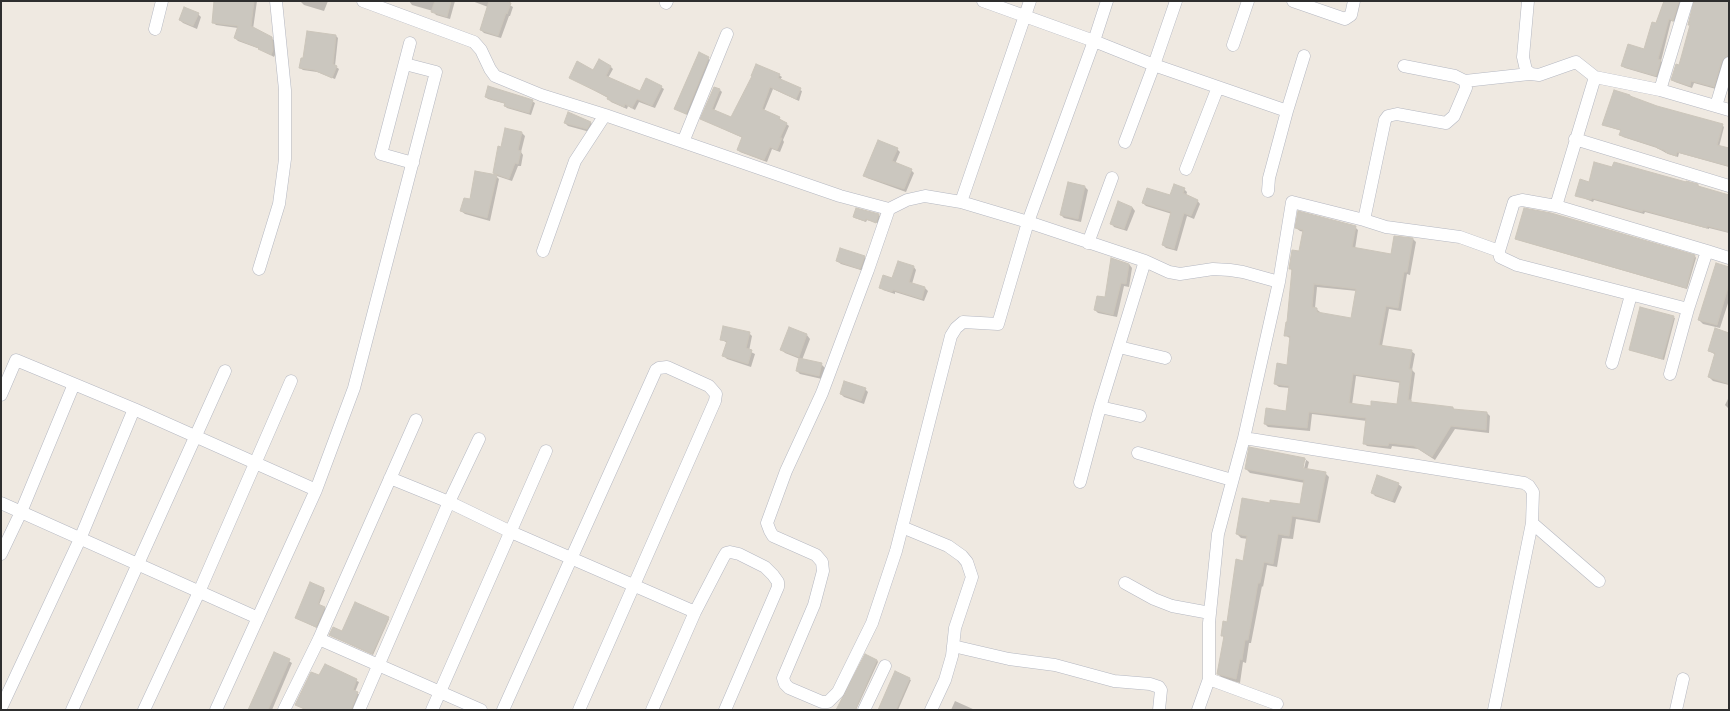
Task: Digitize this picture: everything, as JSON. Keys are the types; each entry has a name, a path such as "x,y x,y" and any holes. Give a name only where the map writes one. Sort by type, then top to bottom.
{"street":[{"path":"155,29 162,1"},
{"path":"259,268 279,204 285,159 285,90 276,1"},
{"path":"363,1 474,42 481,50 495,76 541,95 605,115 840,196 889,209 908,200 925,196 960,202 1028,222 1145,261 1169,272 1180,274 1213,269 1230,270 1279,282"},
{"path":"983,1 1094,41 1154,65 1287,111"},
{"path":"960,202 1030,1"},
{"path":"889,209 824,386 786,471 767,524 773,536 816,555 822,562 823,571 814,605 784,678 785,684 789,688 822,702 828,702 838,692 872,623 902,527 951,336 956,328 963,322 998,324 1028,222 1094,41 1107,1"},
{"path":"1125,142 1176,1"},
{"path":"1233,45 1248,1"},
{"path":"1294,1 1345,19 1351,15 1354,1"},
{"path":"1528,1 1523,57 1526,70 1529,74"},
{"path":"1660,90 1687,1"},
{"path":"683,142 727,34"},
{"path":"410,43 381,154 413,163"},
{"path":"1268,191 1269,178 1304,56"},
{"path":"1404,66 1455,76 1464,81 1529,74 1539,75 1576,62 1595,77 1660,90 1729,110"},
{"path":"1716,106 1729,63"},
{"path":"216,710 316,490 354,388 436,72 405,64"},
{"path":"1556,206 1575,139 1595,77"},
{"path":"1364,220 1385,120 1388,116 1398,114 1446,123 1452,120 1456,112 1466,88 1464,81"},
{"path":"1186,169 1218,87"},
{"path":"543,251 575,160 605,115"},
{"path":"1575,139 1729,186"},
{"path":"1088,243 1112,178"},
{"path":"1688,309 1517,265 1502,259 1498,254 1514,202 1522,200 1556,206 1729,258"},
{"path":"1198,710 1209,679 1210,613 1218,534 1244,438 1279,282 1292,202 1386,227 1460,237 1499,251"},
{"path":"1670,374 1688,309 1707,251"},
{"path":"1080,482 1100,407 1145,261"},
{"path":"1612,363 1630,295"},
{"path":"1119,347 1165,358"},
{"path":"1,395 16,360 134,409 316,490"},
{"path":"504,710 656,370 667,367 698,380 714,390 716,394 715,401 579,710"},
{"path":"72,710 139,565 224,371"},
{"path":"144,710 199,592 291,381"},
{"path":"1,554 21,512 74,384"},
{"path":"1100,407 1140,416"},
{"path":"2,709 80,539 134,409"},
{"path":"284,710 319,639 416,420"},
{"path":"1244,438 1524,483 1529,486 1533,492 1532,523 1494,710"},
{"path":"359,710 449,502 479,439"},
{"path":"432,710 546,451"},
{"path":"1138,453 1232,480"},
{"path":"390,478 449,502 510,532 695,612"},
{"path":"1,503 258,618"},
{"path":"1532,523 1599,581"},
{"path":"902,527 948,546 962,556 967,562 972,577 955,628 953,646 945,680 931,710"},
{"path":"652,710 695,612 726,553 730,552 740,554 752,560 774,575 778,582 776,592 725,710"},
{"path":"1125,583 1154,599 1172,606 1210,613"},
{"path":"319,639 481,710"},
{"path":"953,646 1009,659 1055,665 1114,680 1150,684 1161,690 1159,710"},
{"path":"864,710 885,666"},
{"path":"1676,710 1683,678"},
{"path":"1209,679 1276,704"}],"building":[{"path":"214,1 254,1 251,26 272,37 273,50 271,55 258,49 259,48 234,38 238,26 212,23"},
{"path":"435,1 451,1 447,17 431,12"},
{"path":"489,1 505,1 511,3 498,36 480,30"},
{"path":"1664,1 1679,1 1673,21 1669,19 1658,59 1661,60 1656,76 1621,66 1628,44 1644,49 1652,22 1656,23"},
{"path":"1694,1 1729,1 1729,55 1722,60 1714,87 1691,81 1690,86 1671,80 1676,64 1679,65 1690,25 1688,25"},
{"path":"184,7 199,13 193,26 179,20"},
{"path":"307,31 336,35 333,64 337,66 332,78 314,70 299,68 301,58 303,58"},
{"path":"699,52 709,57 686,114 674,109"},
{"path":"599,59 611,66 606,76 640,91 646,78 662,86 652,106 637,99 632,108 625,104 624,107 607,99 608,97 569,78 577,61 593,70"},
{"path":"756,64 780,74 778,78 801,88 796,99 770,87 762,109 780,117 779,119 787,123 780,138 782,138 777,150 770,147 764,160 737,150 742,137 700,119 714,87 720,89 712,109 731,117 752,76"},
{"path":"488,86 533,100 529,113 504,106 505,103 485,97"},
{"path":"1614,90 1657,106 1723,124 1717,145 1729,148 1729,166 1677,152 1676,156 1657,147 1619,135 1621,130 1602,125"},
{"path":"568,112 591,122 587,129 564,123"},
{"path":"505,128 522,132 518,150 521,151 518,164 515,163 509,179 493,173 498,146 501,147"},
{"path":"878,140 898,148 892,161 912,169 904,189 863,176"},
{"path":"1594,162 1612,167 1614,162 1698,184 1698,186 1729,195 1729,232 1707,226 1707,228 1643,210 1642,212 1592,198 1591,200 1575,196 1580,179 1589,182"},
{"path":"475,171 497,175 487,218 460,211 464,198 470,199"},
{"path":"1068,182 1085,186 1078,219 1060,215"},
{"path":"1174,184 1185,188 1183,193 1198,200 1191,216 1184,213 1174,249 1162,245 1171,212 1142,203 1147,188 1170,195"},
{"path":"1118,201 1132,207 1124,229 1110,224"},
{"path":"856,208 879,214 876,223 866,219 865,221 853,217"},
{"path":"1524,208 1551,213 1695,255 1686,288 1515,239"},
{"path":"1298,211 1356,226 1352,247 1391,254 1394,236 1413,238 1407,272 1404,272 1398,308 1386,306 1379,345 1412,350 1409,369 1412,369 1408,400 1411,400 1411,402 1453,407 1453,409 1487,412 1486,430 1451,426 1432,457 1414,446 1389,443 1388,446 1363,444 1366,418 1309,412 1307,428 1264,424 1266,408 1286,411 1289,386 1274,384 1277,363 1287,365 1290,336 1284,336 1287,322 1292,269 1289,269 1292,250 1299,251 1303,230 1295,228","holes":["1314,284 1356,289 1351,318 1317,312 1317,308 1312,307","1353,374 1400,381 1397,404 1371,401 1371,406 1349,403"]},
{"path":"840,248 865,256 860,269 836,261"},
{"path":"1111,258 1129,264 1126,284 1121,283 1113,315 1094,310 1097,296 1105,297"},
{"path":"898,261 914,266 909,282 925,287 922,299 893,290 892,292 879,288 883,275 892,278"},
{"path":"1716,263 1729,267 1729,284 1717,325 1698,320"},
{"path":"1640,307 1674,316 1662,359 1629,350"},
{"path":"723,326 750,332 746,348 752,350 748,364 722,356 727,341 720,340"},
{"path":"789,327 807,334 799,357 780,350"},
{"path":"1715,328 1729,333 1729,384 1708,377 1715,353 1708,351"},
{"path":"799,358 822,363 819,376 796,371"},
{"path":"844,381 866,388 861,401 840,394"},
{"path":"1249,447 1305,458 1303,468 1326,472 1317,520 1292,516 1289,536 1278,534 1273,564 1264,562 1260,583 1258,583 1248,640 1245,640 1242,660 1240,659 1236,679 1217,674 1224,636 1221,636 1223,621 1227,622 1236,559 1243,561 1247,536 1236,534 1242,498 1270,503 1270,500 1300,504 1304,480 1245,469"},
{"path":"1377,475 1399,483 1392,501 1371,493"},
{"path":"310,582 324,588 318,604 325,607 316,627 295,618"},
{"path":"355,602 389,617 372,654 329,635 333,627 342,631"},
{"path":"274,652 290,659 268,710 248,710"},
{"path":"865,654 877,660 855,710 836,710"},
{"path":"325,664 357,679 353,690 358,692 351,710 307,710 295,705 311,672 319,675"},
{"path":"895,671 910,678 896,710 878,710"}]}
